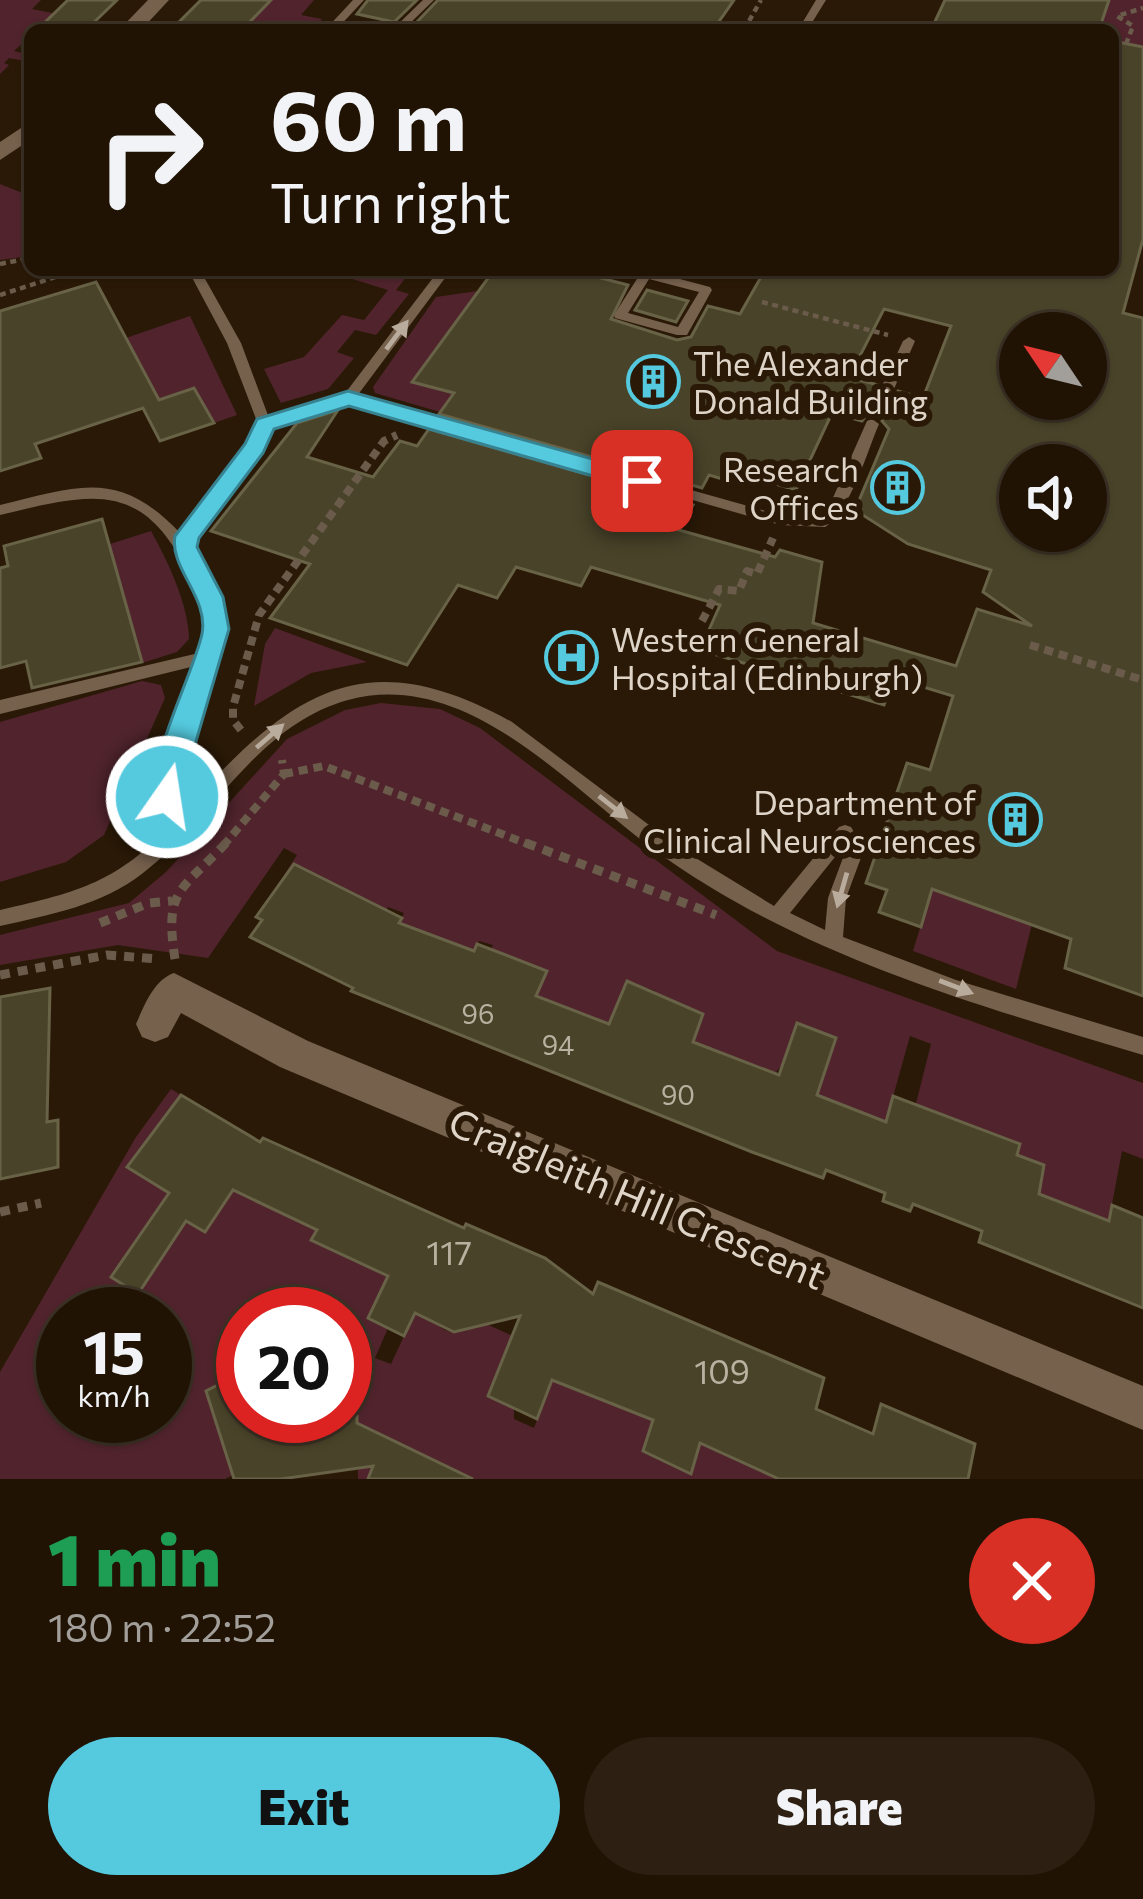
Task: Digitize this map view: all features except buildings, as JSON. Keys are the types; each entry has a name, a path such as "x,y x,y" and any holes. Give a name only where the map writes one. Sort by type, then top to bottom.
{"street":[{"path":"135,24 159,0"},
{"name":"Craigleith Hill Crescent","path":"168,992 313,1062 1143,1408"}],"lane":[{"path":"336,24 358,0"},
{"path":"404,24 429,0"},
{"path":"185,547 192,527 255,447 265,424 234,343 197,276"},
{"path":"348,399 440,276"},
{"path":"644,276 620,315 682,332 706,290 659,276"},
{"path":"265,424 348,399 780,520 825,522 909,341"},
{"path":"0,510 80,493 110,493 144,507 185,547 211,597 216,629 167,797 173,810 189,820"},
{"path":"0,707 208,657"},
{"path":"0,918 99,891 134,870 261,743 296,716 340,695 392,687 438,695 518,736 646,834 777,916 833,942 995,1002 1143,1046"},
{"path":"777,916 852,836 837,898 833,942"}],"path":[{"path":"1124,0 1119,21 1133,26 1126,44"},
{"path":"1120,12 1143,8"},
{"path":"0,295 59,276"},
{"path":"762,302 909,341"},
{"path":"284,774 281,757 232,720 259,615 384,441 404,434 431,442 442,426"},
{"path":"702,621 719,589 739,591 747,571 757,574 771,542"},
{"path":"1030,645 1143,680"},
{"path":"180,741 219,742 241,730"},
{"path":"168,992 172,901 284,774 324,766 728,919"},
{"path":"0,975 107,955 168,992"},
{"path":"0,1212 41,1203"}],"shaded area":[{"path":"0,0 41,0 32,9 62,15 43,24 24,24 24,43 14,51 24,54 24,61 9,58 0,74"},
{"path":"271,0 314,0 301,15 322,19 318,24 223,24"},
{"path":"1109,0 1143,0 1143,47 1119,42 1119,24 1076,24 1104,14"},
{"path":"0,184 24,194 24,257 0,260"},
{"path":"342,276 407,276 396,290 409,294 376,335 355,330 337,352 354,358 328,389 281,403 264,369 304,357 342,315 364,320 388,290"},
{"path":"478,291 413,381 454,393 440,412 375,393 373,387 436,297"},
{"path":"190,316 237,415 214,423 194,388 159,400 126,338"},
{"path":"151,531 181,597 189,639 177,652 142,663 110,544"},
{"path":"275,628 367,662 311,673 254,706 265,644"},
{"path":"142,681 161,685 165,698 104,835 66,862 0,882 0,722"},
{"path":"381,703 440,709 480,728 777,951 1143,1083 1143,1159 1122,1151 1109,1220 1039,1194 1044,1165 1017,1155 1019,1144 909,1131 931,1044 910,1036 868,1186 858,1182 875,1118 818,1096 835,1038 797,1024 784,1063 775,1073 693,1042 703,1015 688,1009 644,1020 655,991 628,981 606,1032 580,1013 536,996 547,971 504,954 476,1012 463,1007 493,945 479,941 467,965 390,942 404,913 388,907 355,967 309,901 324,879 308,871 292,893 277,886 297,855 284,848 208,958 118,945 0,965 0,935 129,903 166,872 287,739 345,710"},
{"path":"932,889 1032,924 1016,989 913,951"},
{"path":"171,1089 181,1095 127,1167 170,1194 112,1278 127,1287 49,1287 136,1137"},
{"path":"233,1190 326,1213 312,1240 388,1275 372,1309 372,1287 216,1287 216,1386 206,1391 216,1422 216,1443 223,1443 233,1475 225,1479 0,1479 0,1372 36,1310 36,1443 192,1443 192,1287 143,1287 186,1221"},
{"path":"423,1295 436,1322 446,1330 462,1331 473,1318 513,1336 514,1419 534,1428 552,1380 573,1389 582,1366 606,1399 653,1420 643,1451 691,1473 700,1443 779,1479 472,1479 387,1437 368,1479 358,1479 358,1443 372,1443 372,1320 388,1328 375,1358 391,1364"}],"place":[{"name":"The Alexander Donald Building","path":"654,381"},
{"name":"Research Offices","path":"898,487"},
{"name":"Western General Hospital (Edinburgh)","path":"572,657"},
{"name":"Department of Clinical Neurosciences","path":"1015,820"}],"route":[{"path":"167,797 174,760 216,629 211,597 185,547 187,536 255,447 265,424 338,400 363,401 642,481"}]}
